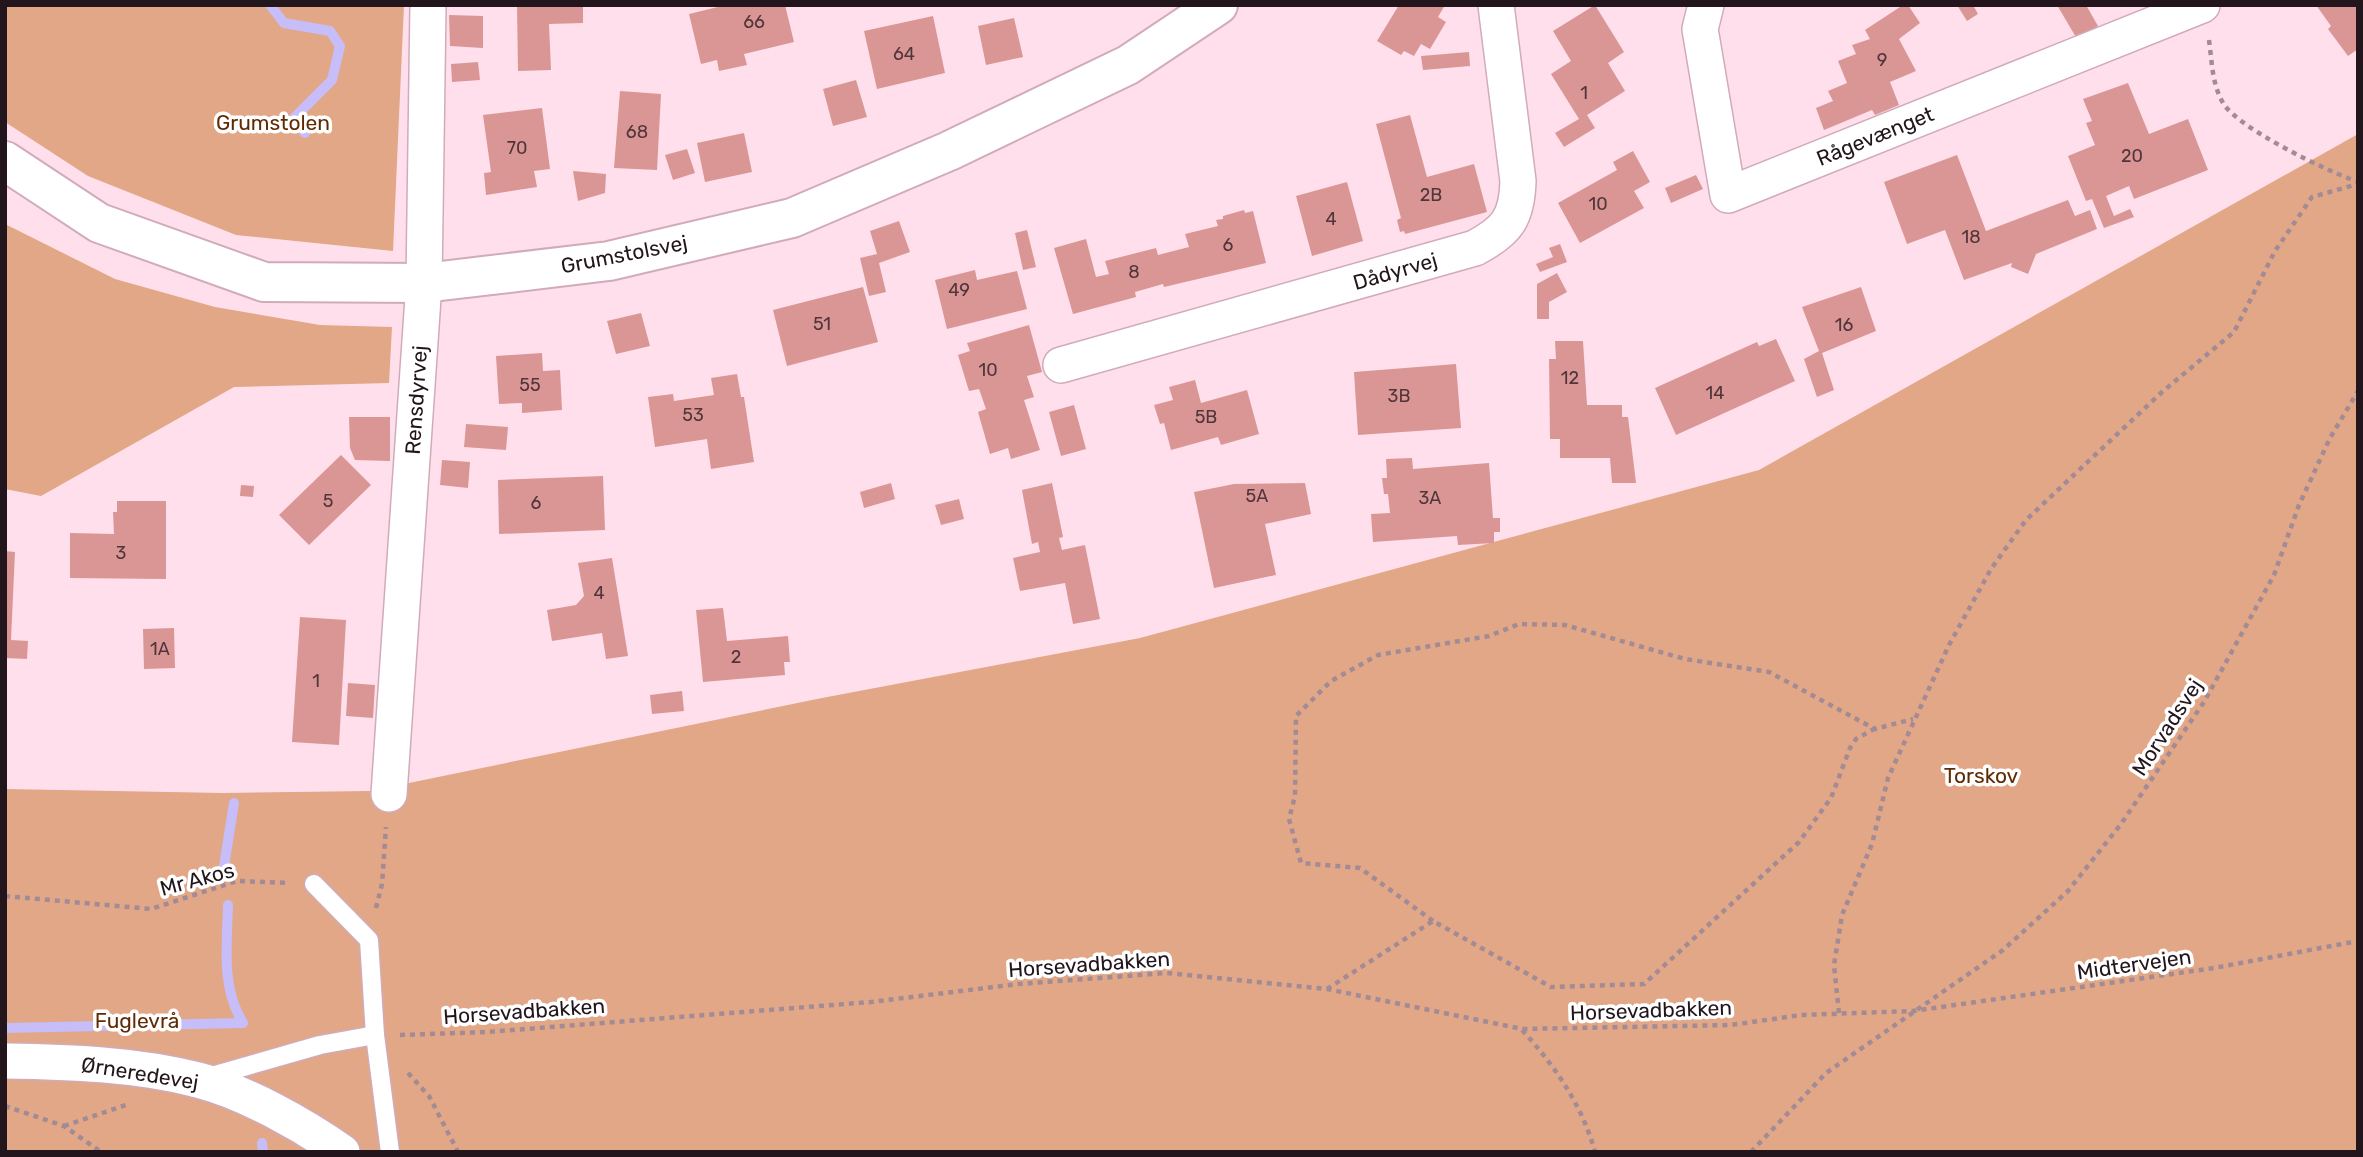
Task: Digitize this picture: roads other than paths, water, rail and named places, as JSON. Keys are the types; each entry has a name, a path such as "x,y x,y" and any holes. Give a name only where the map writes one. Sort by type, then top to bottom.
{"street":[{"name":"Rensdyrvej","path":"389,794 424,283 428,5"},
{"name":"Grumstolsvej","path":"5,161 99,223 264,282 424,283 609,261 792,218 949,151 1128,65 1218,5"},
{"name":"Dådyrvej","path":"1061,365 1475,248 1496,237 1510,221 1518,202 1518,181 1496,5"},
{"name":"Rågevænget","path":"1706,5 1700,29 1728,195 2205,18"},
{"name":"Ørneredevej","path":"5,1061 81,1062 199,1080 296,1120 342,1152"}],"lane":[{"path":"314,884 369,940 375,1035 390,1152"},
{"path":"199,1080 320,1045 375,1035"}],"waterway":[{"path":"270,5 284,23 330,31 340,46 332,80 292,120 305,133"},
{"path":"224,866 234,803"},
{"path":"5,1028 243,1023 236,1010 228,981 228,905"},
{"path":"262,1143 263,1152"}],"park label":[{"name":"Grumstolen","path":"273,122"},
{"name":"Torskov","path":"1981,775"},
{"name":"Fuglevrå","path":"137,1020"}]}
